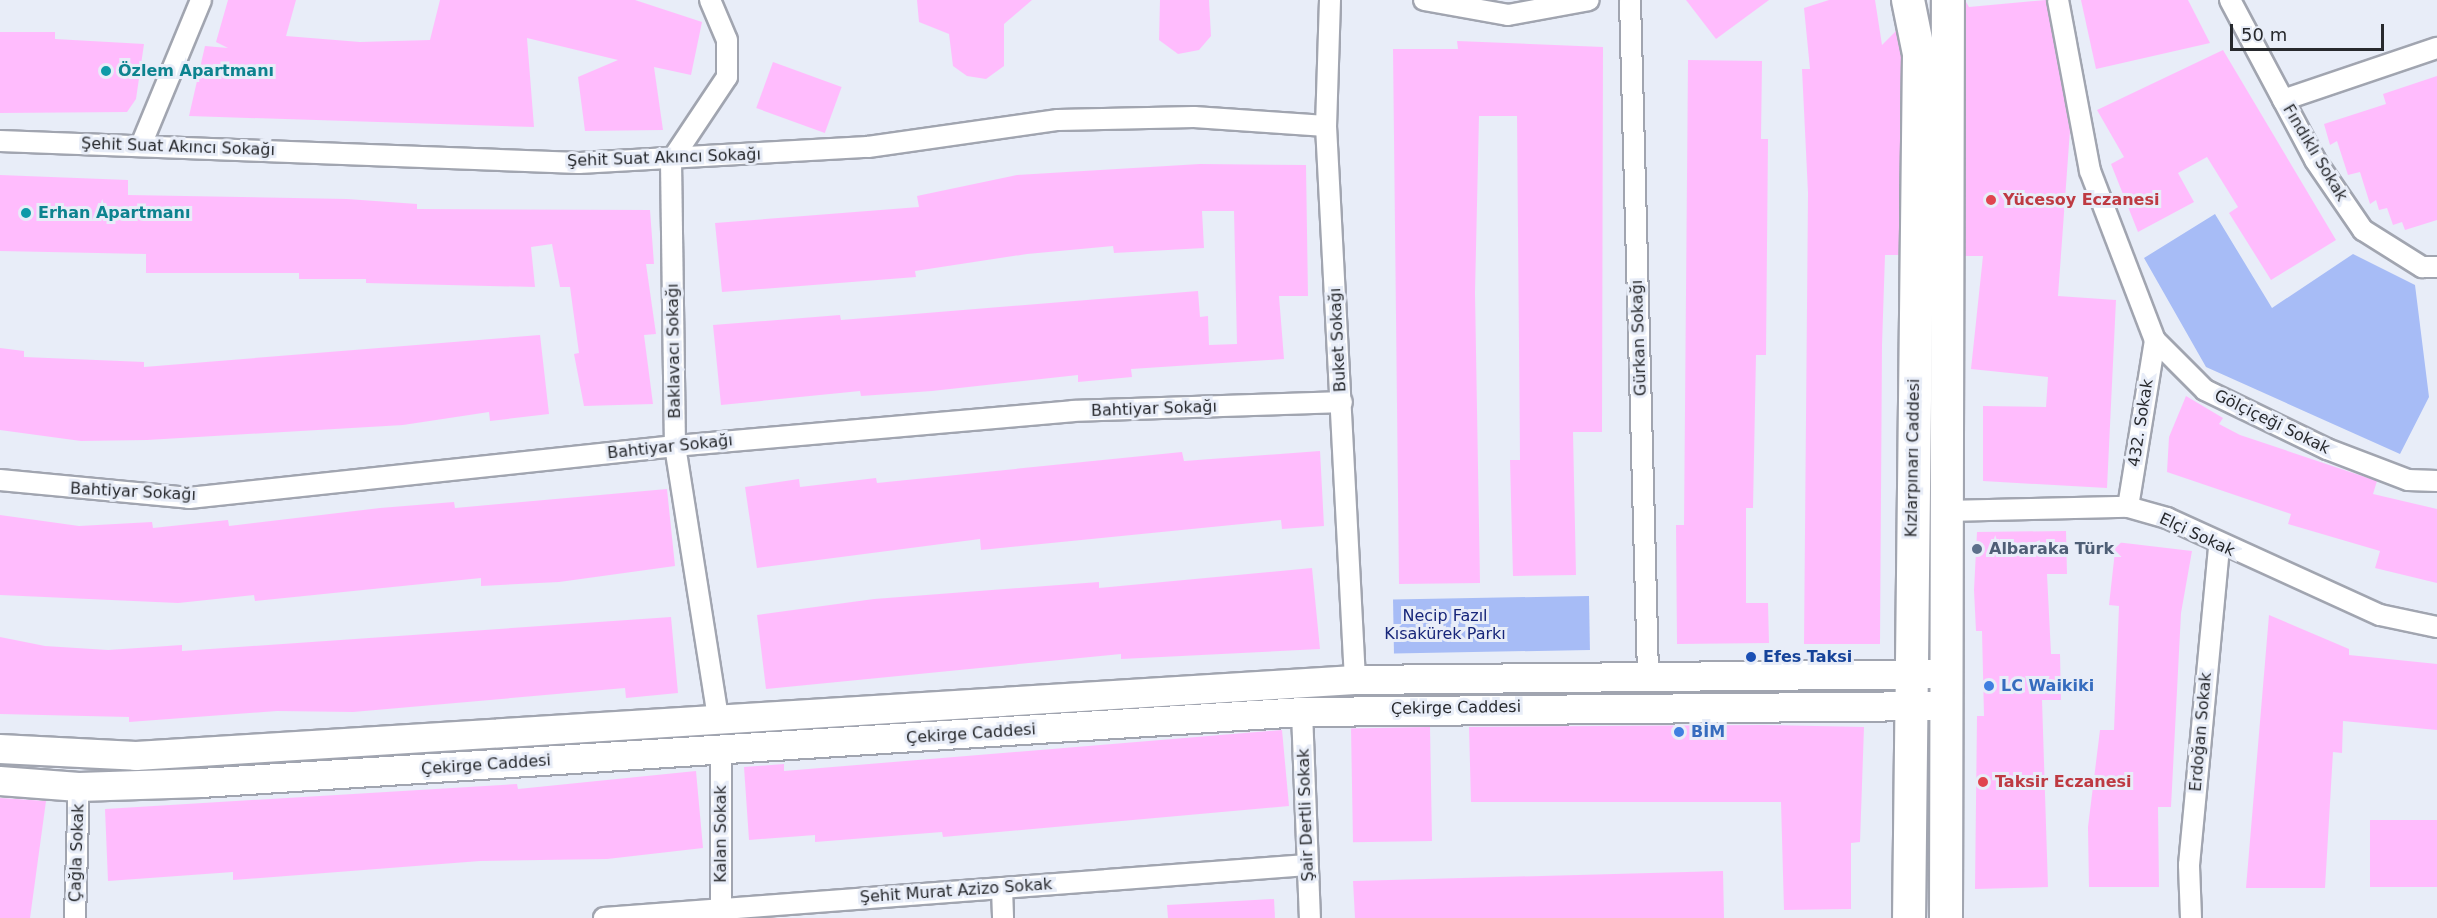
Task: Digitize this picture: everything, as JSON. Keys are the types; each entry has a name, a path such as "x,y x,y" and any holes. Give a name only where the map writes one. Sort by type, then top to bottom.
{"main road":[{"name":"Kızlarpınarı Caddesi","path":"1908,0 1919,54 1909,918"},
{"name":"Kızlarpınarı Caddesi","path":"1946,918 1943,674 1948,0"},
{"name":"Çekirge Caddesi","path":"0,749 136,756 1355,680 1943,674"},
{"name":"Çekirge Caddesi","path":"0,781 79,787 722,750 1302,712 1943,706"}],"street":[{"path":"141,145 201,0"},
{"path":"671,161 727,77 727,40 710,0"},
{"name":"Buket Sokağı","path":"1330,0 1326,126 1355,680"},
{"path":"1424,0 1508,15 1589,0"},
{"name":"Gürkan Sokağı","path":"1630,0 1648,676"},
{"name":"Gölçiçeği Sokak","path":"2058,0 2090,171 2155,340 2205,390 2326,449 2408,480 2437,481"},
{"name":"Fındıklı Sokak","path":"2230,0 2283,100 2363,230 2422,267 2437,267"},
{"path":"2283,100 2437,48"},
{"name":"Şehit Suat Akıncı Sokağı","path":"0,141 579,163 671,161 868,147 1058,120 1194,117 1326,126"},
{"name":"Baklavacı Sokağı","path":"671,161 675,446 718,719"},
{"name":"432. Sokak","path":"2128,507 2155,340"},
{"name":"Bahtiyar Sokağı","path":"0,480 189,498 675,446 1073,411 1342,402"},
{"name":"Elçi Sokak","path":"1946,511 2128,507 2167,518 2218,546 2380,615 2437,627"},
{"name":"Erdoğan Sokak","path":"2191,918 2189,865 2218,546"},
{"name":"Şair Dertli Sokak","path":"1302,712 1310,918"},
{"name":"Kalan Sokak","path":"720,913 722,750"},
{"name":"Çağla Sokak","path":"75,918 79,787"},
{"name":"Şehit Murat Azizo Sokak","path":"604,918 720,913 1002,888 1307,865"},
{"path":"1002,888 1003,918"}],"green space":[{"path":"2215,214 2272,308 2353,254 2415,285 2429,397 2400,454 2206,367 2144,258"},
{"name":"Necip Fazıl Kısakürek Parkı","path":"1589,596 1590,650 1394,653 1393,599"}],"building":[{"path":"228,0 296,0 286,36 360,42 430,40 440,0 635,0 702,22 691,75 654,67 663,130 585,131 578,77 618,60 527,38 534,127 189,116 205,46 228,48 216,42"},
{"path":"917,0 1032,0 1004,24 1004,66 986,79 967,76 953,66 949,34 919,22"},
{"path":"1160,0 1209,0 1211,36 1199,50 1178,54 1159,40"},
{"path":"1686,0 1769,0 1716,39"},
{"path":"1829,0 1875,0 1882,45 1896,31 1901,56 1899,255 1885,255 1882,345 1880,644 1804,644 1808,193 1802,69 1810,69 1804,8"},
{"path":"2046,0 2070,130 2058,296 2116,300 2107,488 1983,481 1983,406 2046,407 2048,377 1971,369 1983,256 1965,256 1966,2 1969,7"},
{"path":"2081,0 2188,0 2210,43 2096,69"},
{"path":"0,32 55,32 55,39 144,44 136,99 127,112 0,113"},
{"path":"1457,41 1603,47 1602,432 1573,432 1576,575 1513,576 1510,460 1520,460 1517,116 1479,116 1475,293 1480,583 1399,584 1393,49 1458,49"},
{"path":"2223,50 2336,240 2271,280 2229,213 2238,207 2207,157 2178,173 2194,202 2138,232 2111,164 2124,157 2097,110"},
{"path":"1688,60 1762,61 1761,139 1768,139 1766,355 1756,355 1753,508 1746,508 1746,603 1768,603 1769,643 1677,644 1676,525 1684,525"},
{"path":"773,62 842,87 825,133 756,108"},
{"path":"2437,76 2437,220 2405,230 2402,222 2393,225 2387,208 2379,210 2376,200 2370,204 2360,172 2348,175 2337,141 2330,145 2324,124 2386,104 2383,94"},
{"path":"1200,164 1306,165 1308,296 1279,296 1284,359 1131,369 1132,377 1078,382 1078,375 932,391 861,396 860,391 721,405 713,325 840,315 841,320 1198,291 1200,317 1208,316 1209,345 1237,344 1234,211 1202,211 1204,248 1114,253 1113,246 1027,254 915,271 916,277 722,292 715,223 919,207 917,196 1017,175"},
{"path":"0,175 128,180 128,195 347,199 417,204 417,209 650,210 654,264 646,264 656,334 644,335 653,404 584,406 574,354 579,353 570,287 560,287 552,244 531,247 535,287 366,283 366,279 299,279 299,273 146,273 146,254 0,251"},
{"path":"540,335 549,414 490,421 489,412 403,425 147,440 81,441 0,430 0,348 24,351 24,357 144,362 144,367"},
{"path":"2186,396 2223,418 2219,424 2240,435 2377,481 2373,494 2437,509 2437,583 2375,568 2380,551 2288,524 2291,514 2167,472 2169,437"},
{"path":"1320,451 1324,526 1282,529 1281,520 981,550 980,539 757,568 745,487 799,479 800,487 876,478 877,483 1182,452 1184,461"},
{"path":"667,489 675,566 559,582 481,586 481,578 255,601 254,595 178,603 0,595 0,515 79,526 152,522 153,528 228,520 229,526 380,508 454,502 455,508"},
{"path":"2066,531 2067,574 2047,574 2051,654 2060,654 2061,700 2042,700 2048,887 1975,889 1977,716 1984,716 1982,631 1976,631 1974,590 1977,532"},
{"path":"2116,542 2192,551 2181,613 2171,807 2158,807 2159,887 2089,887 2088,827 2100,730 2114,730 2119,606 2109,605"},
{"path":"1312,568 1320,649 1121,659 1121,654 766,689 757,615 874,599 1099,582 1099,588"},
{"path":"2269,615 2349,649 2349,655 2437,664 2437,730 2343,721 2342,753 2333,752 2325,888 2246,888"},
{"path":"671,617 678,693 626,698 625,688 353,712 277,711 129,722 129,717 0,714 0,637 45,646 108,650 182,645 182,651"},
{"path":"1762,725 1864,727 1860,842 1851,843 1851,909 1784,910 1781,802 1471,802 1469,727"},
{"path":"1430,727 1432,841 1353,842 1351,728"},
{"path":"1282,730 1289,806 943,837 942,832 815,842 815,835 749,840 744,767 784,764 784,771"},
{"path":"696,771 703,848 607,859 480,861 233,880 233,872 108,881 105,809 517,784 518,789"},
{"path":"0,798 46,801 30,918 0,918"},
{"path":"2370,820 2437,820 2437,887 2370,887"},
{"path":"1723,871 1724,918 1355,918 1353,881"},
{"path":"1274,899 1275,918 1168,918 1167,905"}],"place":[{"name":"Özlem Apartmanı","path":"106,71"},
{"name":"Yücesoy Eczanesi","path":"1991,200"},
{"name":"Erhan Apartmanı","path":"26,213"},
{"name":"Albaraka Türk","path":"1977,549"},
{"name":"Efes Taksi","path":"1751,657"},
{"name":"LC Waikiki","path":"1989,686"},
{"name":"BİM","path":"1679,732"},
{"name":"Taksir Eczanesi","path":"1983,782"}]}
